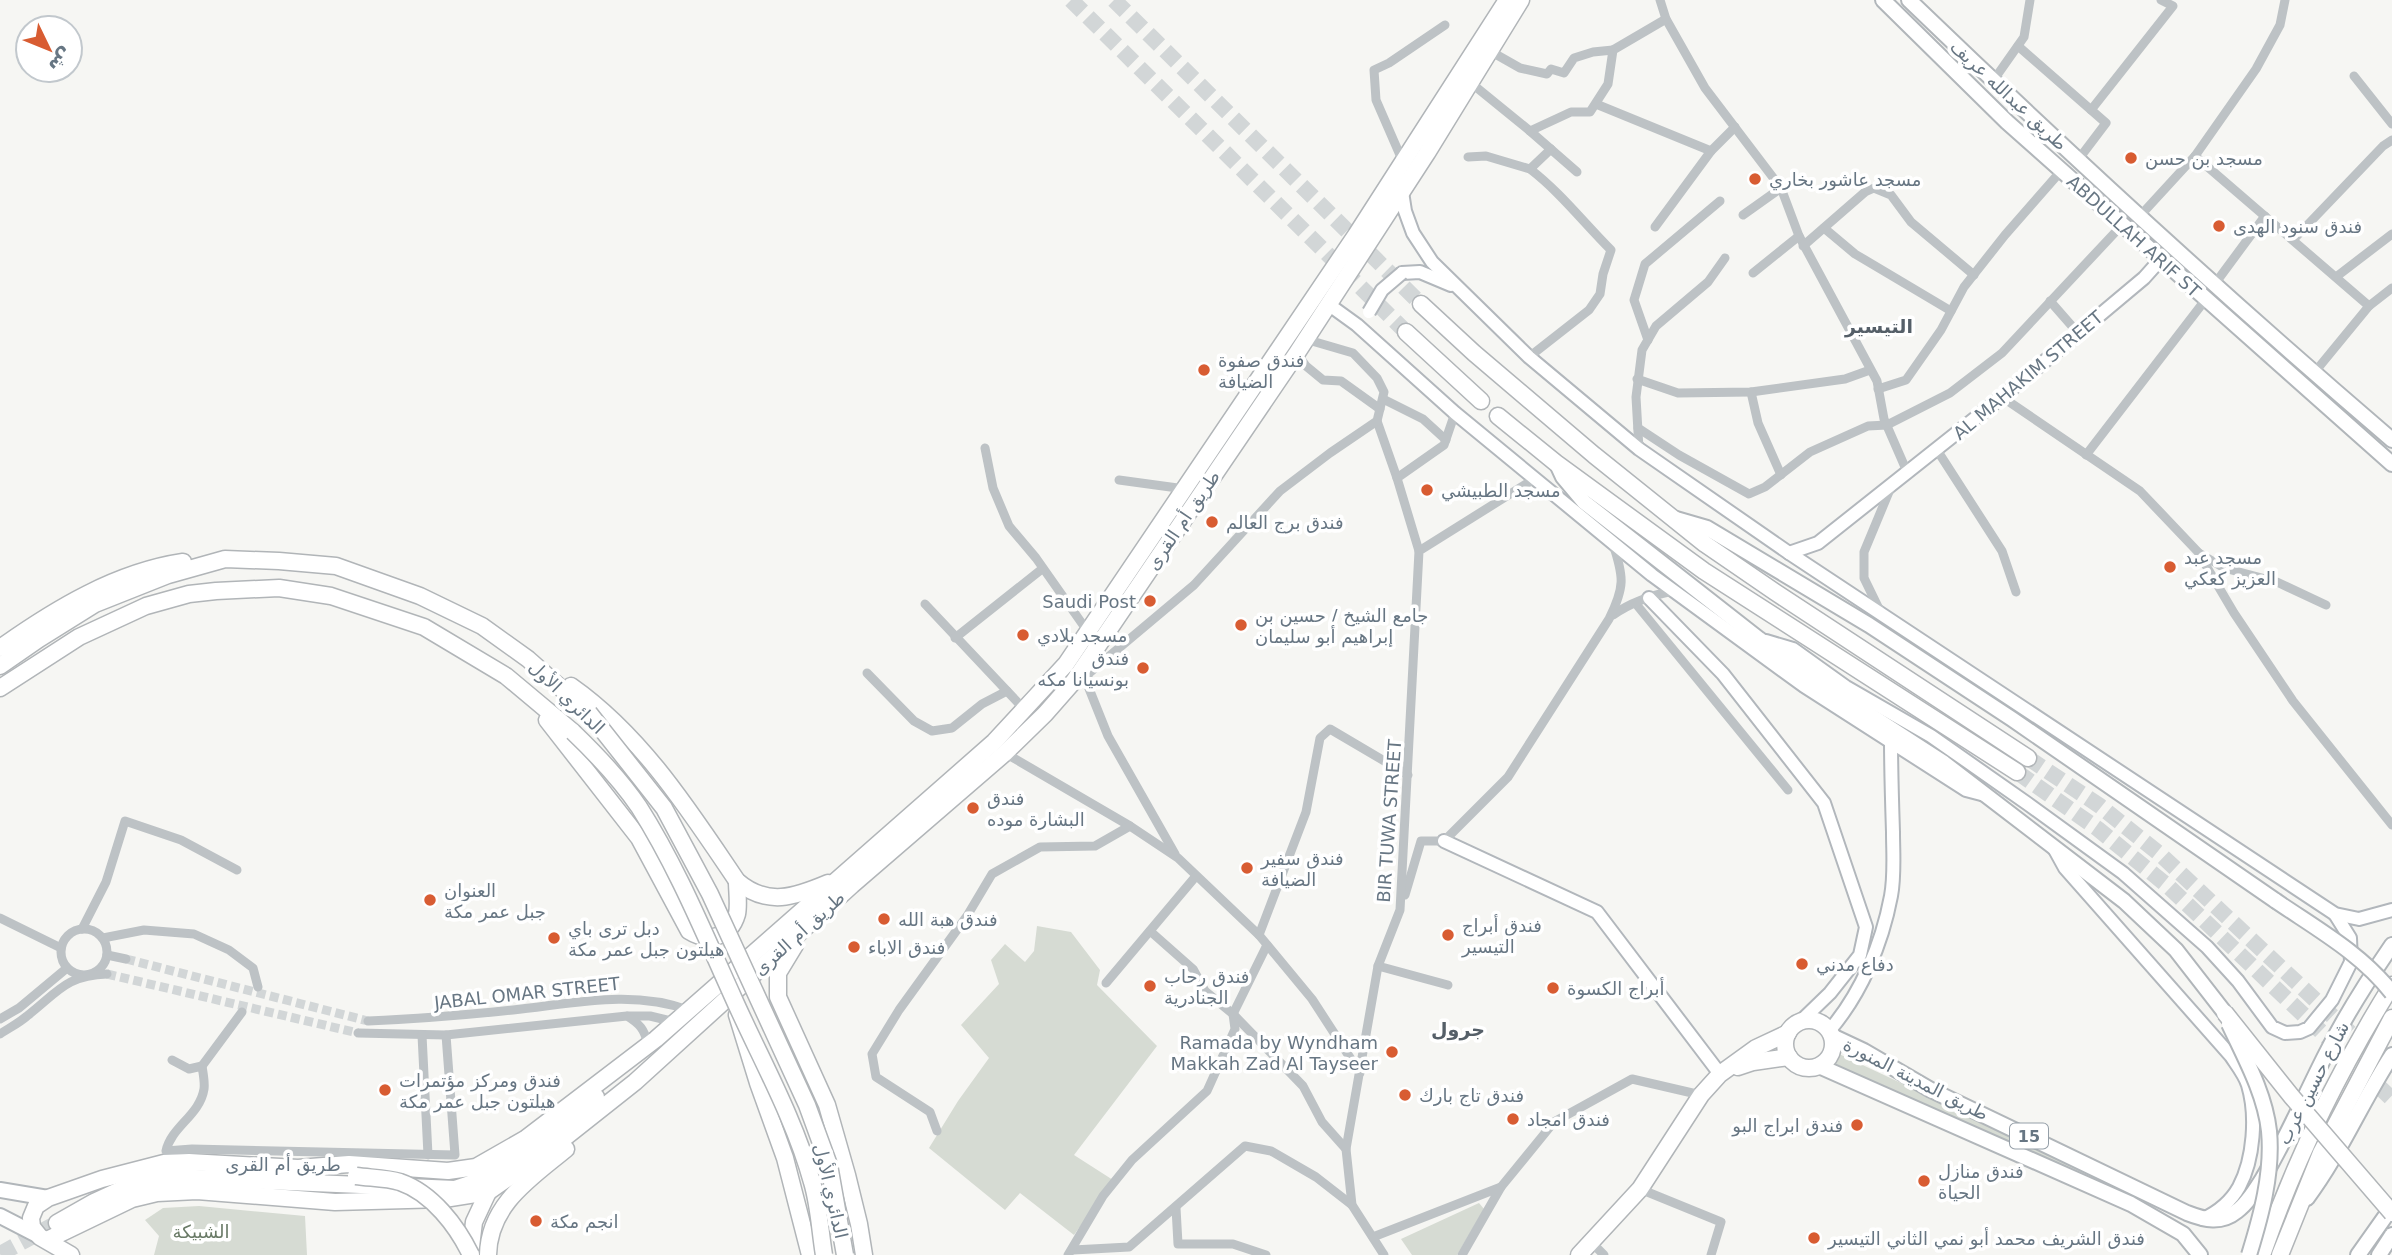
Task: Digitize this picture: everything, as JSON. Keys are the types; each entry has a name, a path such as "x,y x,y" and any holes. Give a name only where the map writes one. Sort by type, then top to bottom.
{"highway":[{"name":"طريق أم القرى","path":"48,1198 102,1179 164,1163 299,1168 349,1164 449,1171 476,1167 525,1139 652,1041 1005,753 1088,667 1471,83 1505,0"},
{"name":"طريق أم القرى","path":"44,1239 132,1199 158,1193 197,1191 335,1202 444,1199 488,1192 563,1139 635,1082 994,742 1066,664 1404,164 1521,0"},
{"path":"1488,46 1527,0"},
{"path":"1421,304 1594,455 1705,544 1775,593 2028,758"},
{"path":"1406,332 1480,401"},
{"path":"1498,416 1556,463 1704,571 2017,772"},
{"path":"0,648 35,623 94,590 152,567 200,559 225,559"},
{"name":"الدائري الأول","path":"0,666 95,604 168,575 225,559 336,566 420,596 482,626 593,709 664,808 710,894 807,1105 828,1165 845,1255"},
{"name":"الدائري الأول","path":"0,688 79,637 146,606 189,594 216,591 279,588 331,596 424,626 474,656 523,690 573,732 606,765 645,818 694,911 787,1112 813,1184 824,1255"},
{"path":"1088,632 1088,667"},
{"path":"523,690 639,838 689,931 701,939 718,938 730,928 737,913 737,881"},
{"path":"593,709 637,745 678,793 737,881 745,888 768,897 785,898 846,881"},
{"path":"846,881 792,948 778,973 778,997 827,1105 847,1175 864,1255"},
{"path":"2262,1255 2305,1144 2365,1029 2392,985"},
{"path":"734,999 739,1027 785,1158 810,1255"},
{"path":"2225,1013 2292,1097 2392,1213"},
{"path":"2280,1255 2321,1153 2392,1018"},
{"path":"1579,1255 1640,1189 1701,1095 1720,1074 1756,1048 1794,1027 1816,1021 1831,1034 1830,1056 1819,1066 1806,1068 1793,1062 1788,1057 1785,1045 1794,1027"},
{"name":"طريق أم القرى","path":"57,1223 131,1185 172,1177 435,1189 455,1189 475,1184 531,1148 579,1112 652,1041"},
{"path":"1720,1074 1753,1062 1788,1057"},
{"name":"طريق أم القرى","path":"488,1255 488,1240 493,1223 510,1196 600,1120 635,1082"},
{"path":"299,1168 400,1182 430,1198 465,1243 470,1255"},
{"path":"470,1255 474,1222 488,1192"},
{"path":"48,1198 36,1206 31,1218 33,1227 44,1239 71,1255"}],"main road":[{"name":"ABDULLAH ARIF ST","path":"1883,0 2007,122 2392,464"},
{"name":"طريق عبدالله عريف","path":"1909,0 2139,217 2392,440"},
{"path":"2125,227 2139,217"},
{"path":"1556,463 1563,477 1584,502 1808,675 1922,748 1989,796 2124,901 2176,950 2225,1013 2257,1084 2269,1131 2268,1173 2261,1213 2249,1255"},
{"path":"1674,519 1707,528 1869,625 2023,726 2359,958 2392,993"},
{"name":"شارع حسين عرب","path":"2203,1219 2220,1220 2230,1216 2252,1195 2276,1157 2326,1054 2358,997 2392,945"},
{"name":"طريق المدينة المنورة","path":"1831,1034 1931,1090 2203,1219"},
{"path":"2300,1207 2320,1180 2368,1091 2392,1055"},
{"name":"طريق المدينة المنورة","path":"1819,1066 2131,1204 2183,1234 2200,1255"},
{"path":"0,1190 48,1198"},
{"path":"2358,1255 2392,1207"},
{"path":"0,1216 44,1239"},
{"path":"2379,1255 2392,1235"}],"street":[{"path":"1660,0 1666,19 1705,88 1781,188 1803,246 1870,370 1887,425 1908,474"},
{"path":"1993,80 2024,37 2030,0"},
{"path":"2091,110 2173,6 2161,0"},
{"path":"2139,217 2195,156 2256,69 2280,25 2284,0"},
{"path":"1488,46 1520,68 1547,74 1551,69 1564,73 1574,58 1613,50 1666,19"},
{"path":"1404,164 1376,100 1374,70 1389,63 1445,25"},
{"path":"2018,46 2106,123 2078,160"},
{"path":"1530,131 1572,112 1590,111 1608,84 1613,50"},
{"path":"2354,76 2392,124"},
{"path":"1471,83 1577,172"},
{"path":"1596,104 1710,151"},
{"path":"1656,227 1710,151 1735,127"},
{"path":"2293,240 2392,140"},
{"path":"1530,169 1551,149"},
{"path":"1468,157 1486,156 1530,169 1550,185 1577,217 1611,250 1600,294 1589,310 1530,357"},
{"path":"2195,156 2370,306"},
{"path":"1878,389 1906,380 1941,330 1964,287 2004,235 2061,171"},
{"path":"1744,215 1781,188"},
{"path":"1803,246 1874,188 1891,195 1912,222 1974,275"},
{"path":"1402,192 1413,233 1432,262 1530,357 1639,449 1790,553 2335,914 2360,919 2392,910"},
{"path":"1648,340 1634,300 1645,264 1720,201"},
{"path":"2214,285 2264,216"},
{"path":"1638,428 1679,455 1749,494 1765,487 1810,452 1868,426 1887,425 1950,393 2002,354 2125,227"},
{"path":"1824,228 1855,254 1951,311"},
{"path":"2336,277 2392,234"},
{"path":"1753,273 1799,236"},
{"path":"1639,449 1637,379 1642,350 1656,326 1708,282 1725,258"},
{"name":"AL MAHAKIM STREET","path":"1790,553 1818,543 1908,474 2144,278 2161,260"},
{"path":"1381,346 1368,326 1369,312 1382,290 1402,273 1420,272 1458,288"},
{"path":"2315,373 2370,306 2392,288"},
{"path":"2086,454 2206,299"},
{"path":"2050,302 2078,333"},
{"path":"1328,304 1381,346 1534,480 1673,591 1804,686 1966,790 1989,796"},
{"path":"1178,858 1108,736 1088,686 1088,667 1194,585 1280,491 1377,421 1382,404 1384,392 1377,378 1353,353 1301,346 1306,366 1323,380 1341,381 1382,404 1423,419 1446,440"},
{"path":"1637,379 1678,393 1751,392 1845,379 1870,370"},
{"path":"1751,392 1758,423 1781,475"},
{"path":"2003,397 2140,491 2198,552 2234,613 2293,701 2392,824"},
{"path":"1397,478 1444,445 1455,413"},
{"name":"BIR TUWA STREET","path":"1377,421 1419,551 1400,910 1378,966 1346,1149 1352,1205 1384,1255"},
{"path":"985,448 993,488 1009,526 1088,632"},
{"path":"1937,450 2002,551 2016,592"},
{"path":"1119,480 1185,489"},
{"path":"1419,551 1534,480"},
{"path":"1881,613 1864,578 1864,552 1892,486"},
{"path":"1444,841 1508,777 1609,619 1618,601 1622,574 1613,544"},
{"path":"2198,552 2224,568 2277,582 2326,605"},
{"path":"955,638 1042,569"},
{"path":"1609,619 1622,609 1673,591"},
{"path":"1649,598 1723,674 1824,803 1866,927 1866,957 1794,1027"},
{"path":"925,604 1026,710"},
{"path":"1636,604 1788,790"},
{"path":"1759,639 1793,649 1846,687 1931,736 2123,873 2207,947 2238,981 2272,1027 2285,1033 2309,1028 2332,1000 2351,962 2350,938 2335,914"},
{"path":"867,673 914,721 932,731 952,729 982,704 1007,691"},
{"path":"1259,935 1306,812 1320,738 1330,729 1408,775"},
{"path":"1831,1034 1857,991 1866,957 1891,894 1891,740"},
{"path":"1005,753 1130,826 1178,858 1259,935 1312,999 1360,1073"},
{"path":"82,929 106,882 125,821 181,840 237,870"},
{"path":"937,1131 930,1112 876,1077 872,1054 899,1010 967,916 992,874 1040,847 1096,846 1130,826"},
{"path":"1400,910 1421,841 1444,841 1597,912 1720,1074"},
{"path":"2052,845 2065,868 2231,1056 2247,1084 2253,1119 2248,1158 2239,1186 2217,1212 2203,1219"},
{"path":"1106,983 1196,876"},
{"path":"0,918 61,948"},
{"path":"0,1034 28,1015 61,986 88,975 101,968 107,955 103,938 97,933 82,929 68,935 61,948 63,962 67,968 88,975 107,974"},
{"path":"103,938 144,930 194,934 229,950 253,968 258,987"},
{"path":"1150,931 1193,969 1205,991 1233,1014 1303,1086 1322,1122 1346,1149"},
{"path":"1071,1253 1103,1196 1132,1160 1207,1091 1235,1029 1233,1014 1267,945"},
{"path":"107,955 126,959"},
{"path":"1378,966 1448,985"},
{"path":"0,1019 19,1008 67,968"},
{"name":"JABAL OMAR STREET","path":"368,1021 434,1018 624,998 671,1003 688,1010"},
{"path":"172,1060 189,1069 202,1066 243,1012"},
{"path":"627,1016 650,1016 675,1022"},
{"name":"JABAL OMAR STREET","path":"358,1033 446,1035 627,1016 644,1029 652,1041"},
{"path":"434,1018 435,1035"},
{"path":"422,1035 428,1155"},
{"path":"202,1066 204,1089 194,1113 168,1141 166,1151 192,1149 455,1155 446,1035"},
{"path":"1462,1255 1501,1187 1554,1122 1632,1079 1701,1095"},
{"path":"1071,1253 1128,1251 1245,1146 1271,1151 1316,1177 1352,1205"},
{"path":"1373,1237 1501,1187"},
{"path":"1640,1189 1721,1222 1711,1255"},
{"path":"1176,1208 1176,1255"},
{"path":"1592,1243 1604,1255"},
{"path":"1178,1244 1233,1244 1266,1255"}],"green space":[{"path":"1037,926 1071,932 1100,970 1097,985 1157,1046 1074,1155 1113,1180 1074,1235 1020,1193 1005,1210 929,1148 989,1058 961,1025 999,984 991,960 1005,944 1025,962 1034,951"},
{"path":"1837,1053 2147,1198 2152,1204 1866,1078 1836,1068 1832,1064"},
{"path":"1479,1203 1484,1209 1457,1255 1412,1255 1401,1239"},
{"name":"الشبيكة","path":"199,1206 305,1216 307,1255 154,1255 159,1236 145,1220 163,1208"}],"tunnel":[{"path":"1071,0 1406,332"},
{"path":"1114,0 1421,304"},
{"path":"2028,758 2100,806 2161,855 2392,1072"},
{"path":"2017,772 2098,829 2169,887 2392,1099"},
{"path":"126,959 368,1021"},
{"path":"107,974 358,1033"},
{"path":"0,1254 57,1223"}],"place":[{"name":"مسجد بن حسن","path":"2131,158"},
{"name":"مسجد عاشور بخاري","path":"1755,179"},
{"name":"فندق سنود الهدى","path":"2219,226"},
{"name":"فندق صفوة الضيافة","path":"1204,370"},
{"name":"مسجد الطبيشي","path":"1427,490"},
{"name":"فندق برج العالم","path":"1212,522"},
{"name":"مسجد عبد العزيز كعكي","path":"2170,567"},
{"name":"Saudi Post","path":"1150,601"},
{"name":"جامع الشيخ / حسين بن إبراهيم أبو سليمان","path":"1241,625"},
{"name":"مسجد بلادي","path":"1023,635"},
{"name":"فندق بونسيانا مكه","path":"1143,668"},
{"name":"فندق البشارة موده","path":"973,808"},
{"name":"فندق سفير الضيافة","path":"1247,868"},
{"name":"العنوان جبل عمر مكة","path":"430,900"},
{"name":"فندق هبة الله","path":"884,919"},
{"name":"فندق أبراج التيسير","path":"1448,935"},
{"name":"دبل ترى باي هيلتون جبل عمر مكة","path":"554,938"},
{"name":"فندق الاباء","path":"854,947"},
{"name":"دفاع مدني","path":"1802,964"},
{"name":"فندق رحاب الجنادرية","path":"1150,986"},
{"name":"أبراج الكسوة","path":"1553,988"},
{"name":"Ramada by Wyndham Makkah Zad Al Tayseer","path":"1392,1052"},
{"name":"فندق ومركز مؤتمرات هيلتون جبل عمر مكة","path":"385,1090"},
{"name":"فندق تاج بارك","path":"1405,1095"},
{"name":"فندق امجاد","path":"1513,1119"},
{"name":"فندق ابراج البو","path":"1857,1125"},
{"name":"فندق منازل الحياة","path":"1924,1181"},
{"name":"انجم مكة","path":"536,1221"},
{"name":"فندق الشريف محمد أبو نمي الثاني التيسير","path":"1814,1238"}],"district":[{"name":"التيسير","path":"1879,326"},
{"name":"جرول","path":"1458,1029"}]}
